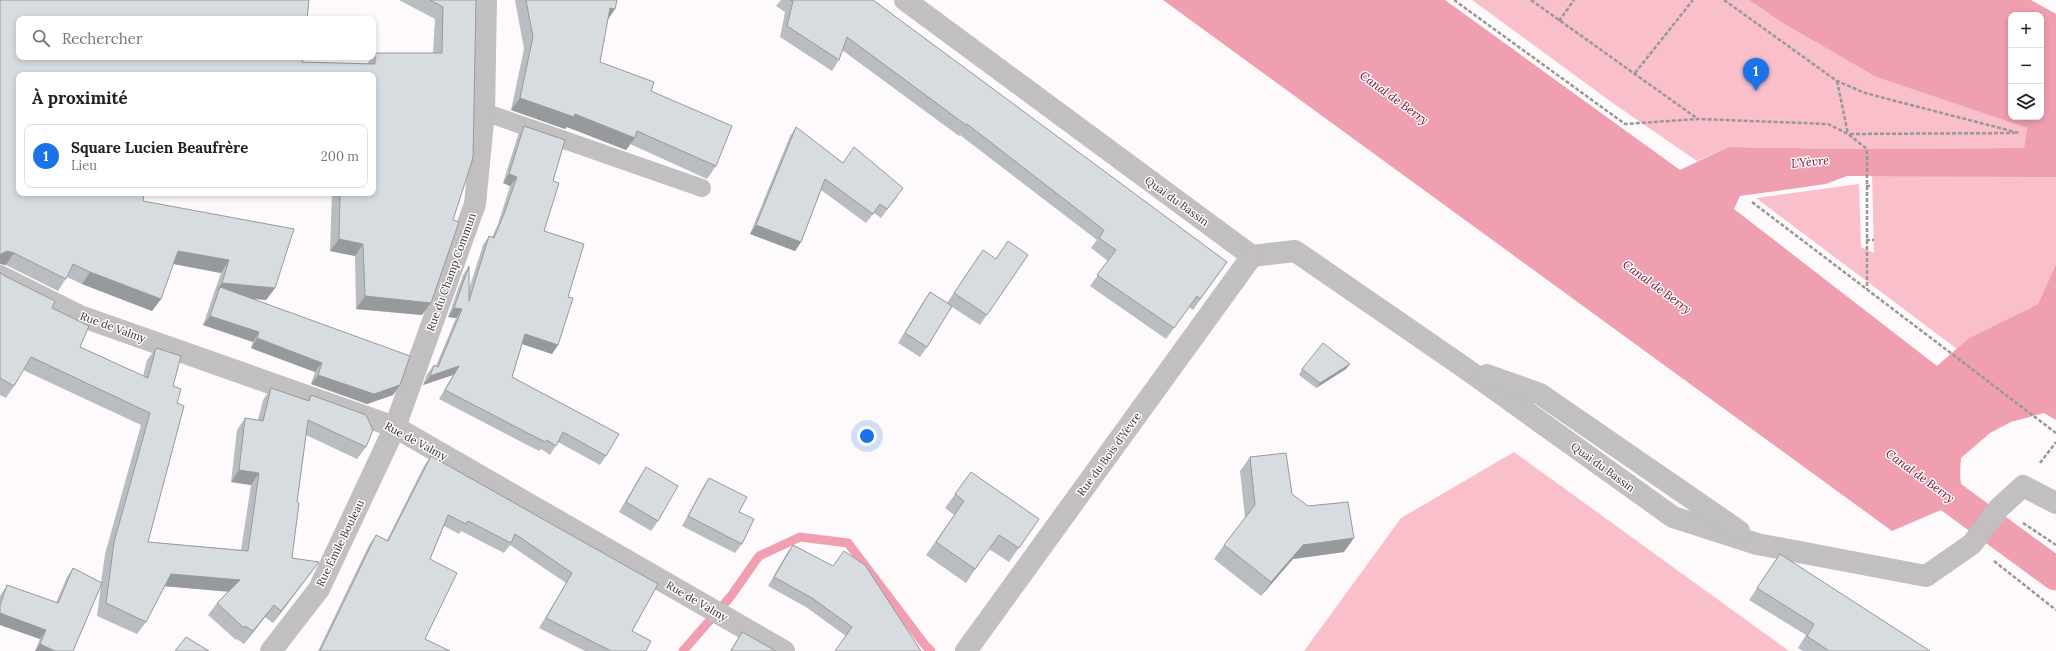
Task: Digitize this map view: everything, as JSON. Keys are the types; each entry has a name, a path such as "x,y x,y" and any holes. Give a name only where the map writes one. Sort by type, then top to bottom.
{"street":[{"name":"Rue du Champ Commun","path":"395,427 475,204 484,112 486,0"},
{"name":"Quai du Bassin","path":"905,0 1252,256"},
{"path":"1252,256 1294,251 1462,366 1540,394 1757,544 1926,576 1972,544 1999,508 2023,486 2056,503"},
{"name":"Rue du Bois d'Yèvre","path":"966,651 1252,256"},
{"name":"Rue de Valmy","path":"0,276 80,316 395,427 784,651"},
{"name":"Rue Émile Bouleau","path":"271,651 319,589 395,427"}],"lane":[{"path":"484,112 702,188"}],"path":[{"path":"1454,0 1625,124 1698,119 1828,124 1848,134 1867,149 1867,289"},
{"path":"1531,0 1698,119"},
{"path":"1559,21 1574,0"},
{"path":"1634,73 1693,0"},
{"path":"1724,0 1837,81 1865,93 2019,133 1848,134"},
{"path":"1837,81 1848,134"},
{"path":"1866,186 1872,186"},
{"path":"1752,202 2056,433"},
{"path":"1866,240 1874,240"},
{"path":"1999,508 2056,546"},
{"path":"1972,544 2056,610"}],"shaded area":[{"path":"1472,0 1749,0 1781,22 1876,77 2027,128 2024,148 1843,149 1728,147 1697,161 1614,104"},
{"path":"1872,175 2056,177 2056,264 2038,304 1969,338 1957,349 1756,198 1859,184 1861,247 1874,253"},
{"path":"1514,452 1789,651 1304,651 1401,518"}],"water":[{"name":"L'Yèvre","path":"1163,0 1445,0 1680,170 1728,147 1843,149 2024,148 2027,128 1876,77 1781,22 1749,0 2031,0 2056,14 2056,177 1847,176 1826,184 1740,196 1734,209 1937,366 1969,338 2038,304 2056,264 2056,420 2044,413 2011,422 1990,433 1961,458 1960,475 1964,491 1981,508 1972,520 1948,507 1892,531"}],"building":[{"path":"0,0 309,0 307,16 16,16 16,60 302,60 302,62 375,64 376,53 442,53 443,7 430,0 476,0 473,158 453,220 459,222 431,303 365,296 363,244 339,239 340,196 376,196 376,72 16,72 16,196 144,196 143,201 294,229 275,288 222,283 229,260 178,251 161,299 73,264 66,279 14,253 7,251 0,255"},
{"path":"526,0 617,0 615,9 610,8 600,62 654,82 651,91 732,126 716,166 637,131 635,138 575,114 574,117 520,98 533,37"},
{"path":"790,0 873,0 1227,262 1200,299 1197,296 1174,328 1097,275 1116,250 1099,238 1104,230 967,124 966,125 847,37 839,60 787,26 793,1"},
{"path":"524,126 565,140 553,181 559,183 544,231 584,244 568,297 573,298 558,345 525,334 512,377 619,434 606,456 563,432 556,446 547,440 545,442 445,390 459,366 430,376 434,365 438,367 462,309 454,308 469,266 469,301 489,236 494,238 504,214 517,177 509,174"},
{"path":"796,127 843,163 854,147 903,188 887,209 880,204 873,214 825,179 801,242 756,225"},
{"path":"1008,241 1028,255 987,315 954,293 983,250 996,259"},
{"path":"0,272 3,275 55,301 52,308 89,326 80,347 148,378 156,348 181,356 173,386 181,389 177,403 184,406 148,542 248,551 259,473 239,470 245,418 263,421 271,388 309,401 311,395 366,415 373,430 366,447 308,420 297,502 299,503 292,558 319,562 281,611 274,605 253,631 245,626 244,628 217,603 240,580 171,574 146,622 106,603 114,542 150,413 31,357 14,386 0,378"},
{"path":"220,287 410,356 400,385 374,394 318,375 322,363 257,338 259,332 210,316"},
{"path":"930,292 952,306 927,347 905,333"},
{"path":"1323,343 1350,364 1320,383 1302,369"},
{"path":"1286,453 1292,494 1308,506 1348,502 1354,538 1303,545 1271,582 1224,545 1255,505 1250,457"},
{"path":"431,456 658,584 632,631 651,641 646,651 611,651 546,618 572,573 515,534 511,543 468,521 466,524 448,515 430,559 457,573 425,639 450,651 320,651 376,535 388,541"},
{"path":"646,467 678,486 658,521 626,502"},
{"path":"971,472 1039,519 1019,548 999,535 975,569 936,542 964,501 955,494"},
{"path":"709,478 747,497 739,512 754,519 742,544 688,516"},
{"path":"793,545 833,566 844,551 865,565 921,651 835,651 852,627 812,598 774,577"},
{"path":"1780,554 1930,651 1829,651 1807,636 1814,624 1757,588"},
{"path":"73,568 102,583 73,651 55,651 40,644 46,630 0,613 0,605 7,585 58,603"},
{"path":"742,632 776,651 731,651"},
{"path":"186,637 209,651 175,651"}],"waterway":[{"name":"Canal de Berry","path":"1940,489 2056,574"},
{"path":"683,651 731,596 759,556 800,537 848,543 931,651"}],"place":[{"name":"Square Lucien Beaufrère","path":"1756,91"}]}
